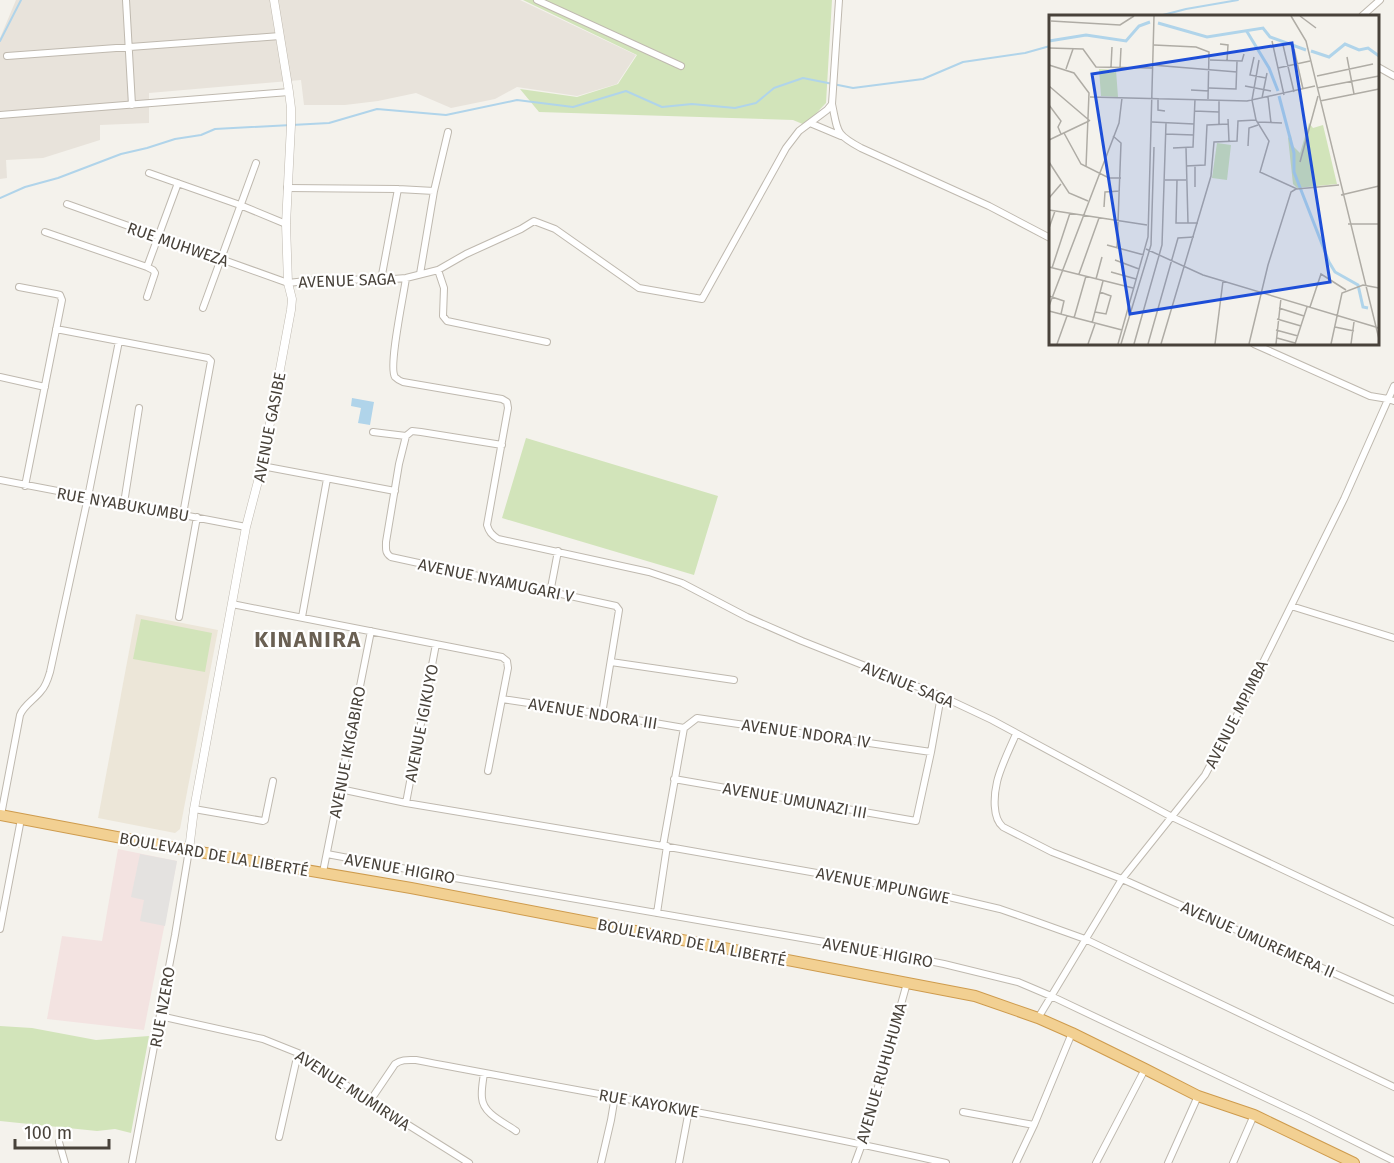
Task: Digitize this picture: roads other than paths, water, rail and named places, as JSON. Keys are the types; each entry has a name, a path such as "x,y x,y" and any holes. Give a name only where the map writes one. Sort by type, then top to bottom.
{"highway":[{"name":"BOULEVARD DE LA LIBERTÉ","path":"0,815 422,890 975,996 1038,1018 1198,1096 1254,1115 1354,1163"}],"street":[{"path":"126,0 132,105"},
{"name":"AVENUE GASIBE","path":"189,850 194,809 246,527 262,466 291,310 286,224 291,124 289,92 274,0"},
{"path":"537,0 681,66"},
{"path":"839,0 832,104 841,136"},
{"path":"1363,15 1380,0"},
{"path":"7,56 280,36"},
{"path":"1379,68 1394,76"},
{"path":"0,115 289,92"},
{"path":"832,104 810,123 990,206 1049,237"},
{"name":"AVENUE SAGA","path":"288,283 324,279 406,278 438,270 534,221 555,229 639,288 702,298 786,148 799,131 810,123"},
{"path":"420,274 434,191 448,132"},
{"path":"203,308 256,163"},
{"path":"149,173 286,224"},
{"path":"147,267 178,183"},
{"path":"287,188 434,191"},
{"path":"381,280 398,189"},
{"name":"RUE MUHWEZA","path":"67,204 288,283"},
{"path":"45,232 153,270 155,273 147,297"},
{"path":"438,270 444,288 443,316 447,321 547,342"},
{"path":"373,432 406,436 412,431 502,443 507,402 502,399 403,382 395,377 393,356 406,278"},
{"path":"19,287 60,295 62,300 26,486"},
{"path":"56,329 208,358 211,361 183,514"},
{"path":"0,815 20,715 46,685 50,672 119,341"},
{"path":"1256,345 1371,396 1391,400"},
{"path":"0,377 45,387"},
{"name":"AVENUE MPIMBA","path":"1038,1018 1122,879 1205,775 1344,499 1391,400 1394,386"},
{"path":"124,503 139,408"},
{"name":"AVENUE NYAMUGARI V","path":"406,436 386,542 388,555 616,606 619,610 603,714"},
{"name":"AVENUE SAGA","path":"502,443 488,525 492,536 649,572 682,583 756,621 940,696 992,720 1172,817 1394,922"},
{"path":"262,466 395,491"},
{"path":"302,617 327,479"},
{"name":"RUE NYABUKUMBU","path":"0,480 246,527"},
{"path":"179,617 198,517"},
{"path":"550,593 558,551"},
{"path":"232,604 502,657 507,661 508,668 488,771"},
{"path":"1291,606 1394,638"},
{"name":"AVENUE IKIGABIRO","path":"323,872 371,631"},
{"name":"AVENUE IGIKUYO","path":"406,803 436,644"},
{"path":"611,663 734,680"},
{"path":"931,752 940,696"},
{"name":"AVENUE NDORA III","path":"502,699 684,728"},
{"name":"AVENUE NDORA IV","path":"684,728 698,718 931,752"},
{"path":"657,913 674,779 684,728"},
{"name":"AVENUE UMUREMERA II","path":"1016,734 997,782 996,816 999,823 1052,852 1122,879 1394,1000"},
{"name":"AVENUE UMUNAZI III","path":"674,779 916,821 931,752"},
{"path":"194,809 263,822 267,816 273,781"},
{"name":"AVENUE MPUNGWE","path":"340,789 406,803 936,894 1000,909 1085,939 1394,1087"},
{"path":"0,929 4,888 21,819"},
{"name":"RUE NZERO","path":"132,1163 189,850"},
{"name":"AVENUE HIGIRO","path":"327,854 894,954 1018,982 1306,1117 1394,1161"},
{"name":"AVENUE RUHUHUMA","path":"855,1163 907,983"},
{"name":"AVENUE MUMIRWA","path":"160,1016 263,1039 298,1053 469,1163"},
{"path":"1016,1163 1072,1033"},
{"path":"279,1137 298,1053"},
{"name":"RUE KAYOKWE","path":"370,1101 395,1064 399,1061 416,1060 688,1110 946,1163"},
{"path":"1096,1163 1145,1069"},
{"path":"484,1073 483,1105 496,1118 516,1131"},
{"path":"601,1163 612,1120 615,1096"},
{"path":"1168,1163 1198,1096"},
{"path":"679,1163 688,1110"},
{"path":"963,1112 1034,1125"},
{"path":"1233,1163 1254,1115"},
{"path":"59,1142 65,1163"}],"water":[{"path":"352,398 374,402 370,425 358,423 361,408 351,406"}],"waterway":[{"path":"0,41 21,0"},
{"path":"1163,15 1238,0"},
{"path":"0,198 121,154 175,139 201,135 215,129 329,123 377,109 446,115 517,100 573,107 626,91 662,107 692,104 735,108 756,103 774,88 803,78 853,88 923,79 963,62 1025,53 1049,46"}],"district":[{"name":"KINANIRA","path":"308,639"}]}
